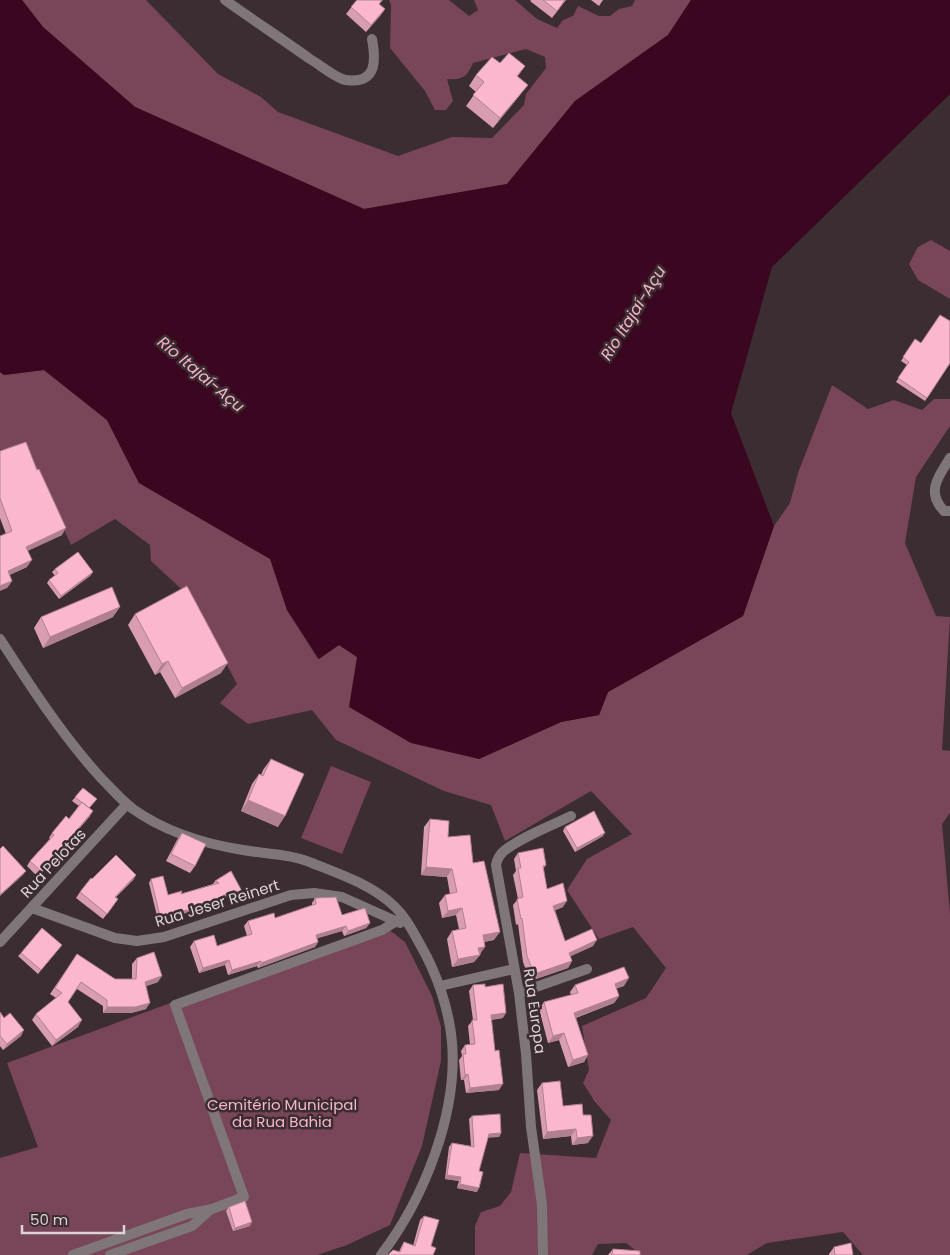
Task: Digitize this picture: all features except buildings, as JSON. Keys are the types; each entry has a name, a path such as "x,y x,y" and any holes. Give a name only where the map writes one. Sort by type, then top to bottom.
{"street":[{"path":"224,0 320,66 345,80 360,80 368,76 373,69 375,58 372,39"},
{"path":"950,458 937,478 934,492 937,504 944,511 950,512"},
{"path":"0,639 58,726 83,758 127,804 169,829 219,846 280,855 317,865 384,897 403,916 427,958 440,986 452,1041 451,1083 448,1107 431,1164 402,1226 381,1255"},
{"name":"Rua Pelotas","path":"0,942 127,804"},
{"name":"Rua Europa","path":"543,1255 542,1205 531,1127 526,1054 519,993 496,865 498,858 503,852 524,839 571,816"},
{"name":"Rua Jeser Reinert","path":"32,908 115,938 137,941 164,937 291,896 314,893 342,897 395,922 409,926"},
{"path":"73,1255 187,1214 212,1209 244,1197 175,1005 382,930 395,922"},
{"path":"440,986 514,968"},
{"path":"519,993 587,969"},
{"path":"110,1255 192,1226 212,1209"}],"green space":[{"path":"22,0 146,0 218,74 261,97 278,112 398,156 452,137 492,138 524,105 526,94 546,68 545,57 526,49 473,63 469,72 464,77 447,79 453,101 446,110 435,110 425,91 390,48 391,5 389,0 449,0 469,16 478,10 474,0 515,0 537,19 557,28 563,20 573,16 578,6 599,16 610,16 619,9 632,6 635,0 691,0 668,35 575,101 507,184 364,209 135,107 43,27"},
{"path":"931,240 950,251 950,299 918,280 909,264 918,247"},
{"path":"44,370 107,420 139,483 271,559 287,610 318,659 339,645 357,657 479,759 561,722 599,715 608,692 743,616 774,526 790,503 798,473 832,385 868,409 894,400 922,410 934,399 950,399 950,426 916,477 905,543 936,616 950,617 942,750 950,751 950,813 942,824 950,914 950,1255 863,1255 843,1232 767,1243 747,1255 641,1255 626,1243 598,1244 592,1255 475,1255 475,1226 481,1212 500,1206 511,1192 520,1153 596,1158 611,1120 595,1102 583,1083 589,1070 582,1026 646,998 666,968 633,927 599,939 567,890 587,859 632,834 591,791 505,841 491,805 444,791 336,740 312,710 248,724 220,703 237,684 191,598 151,561 150,545 115,519 71,545 25,444 0,450 0,372 4,375"},
{"path":"331,766 371,782 342,854 301,838"},
{"name":"Cemitério Municipal da Rua Bahia","path":"383,925 405,942 432,996 441,1027 441,1061 422,1146 390,1225 347,1245 317,1255 0,1255 0,1158 38,1147 7,1063"}],"water":[{"name":"Rio Itajaí-Açu","path":"0,0 22,0 43,27 135,107 364,209 507,184 575,101 668,35 691,0 950,0 950,94 772,267 731,413 774,526 743,616 608,692 599,715 561,722 479,759 411,743 349,707 357,657 339,645 319,659 287,610 270,559 139,483 107,420 44,370 4,375 0,372"}]}
